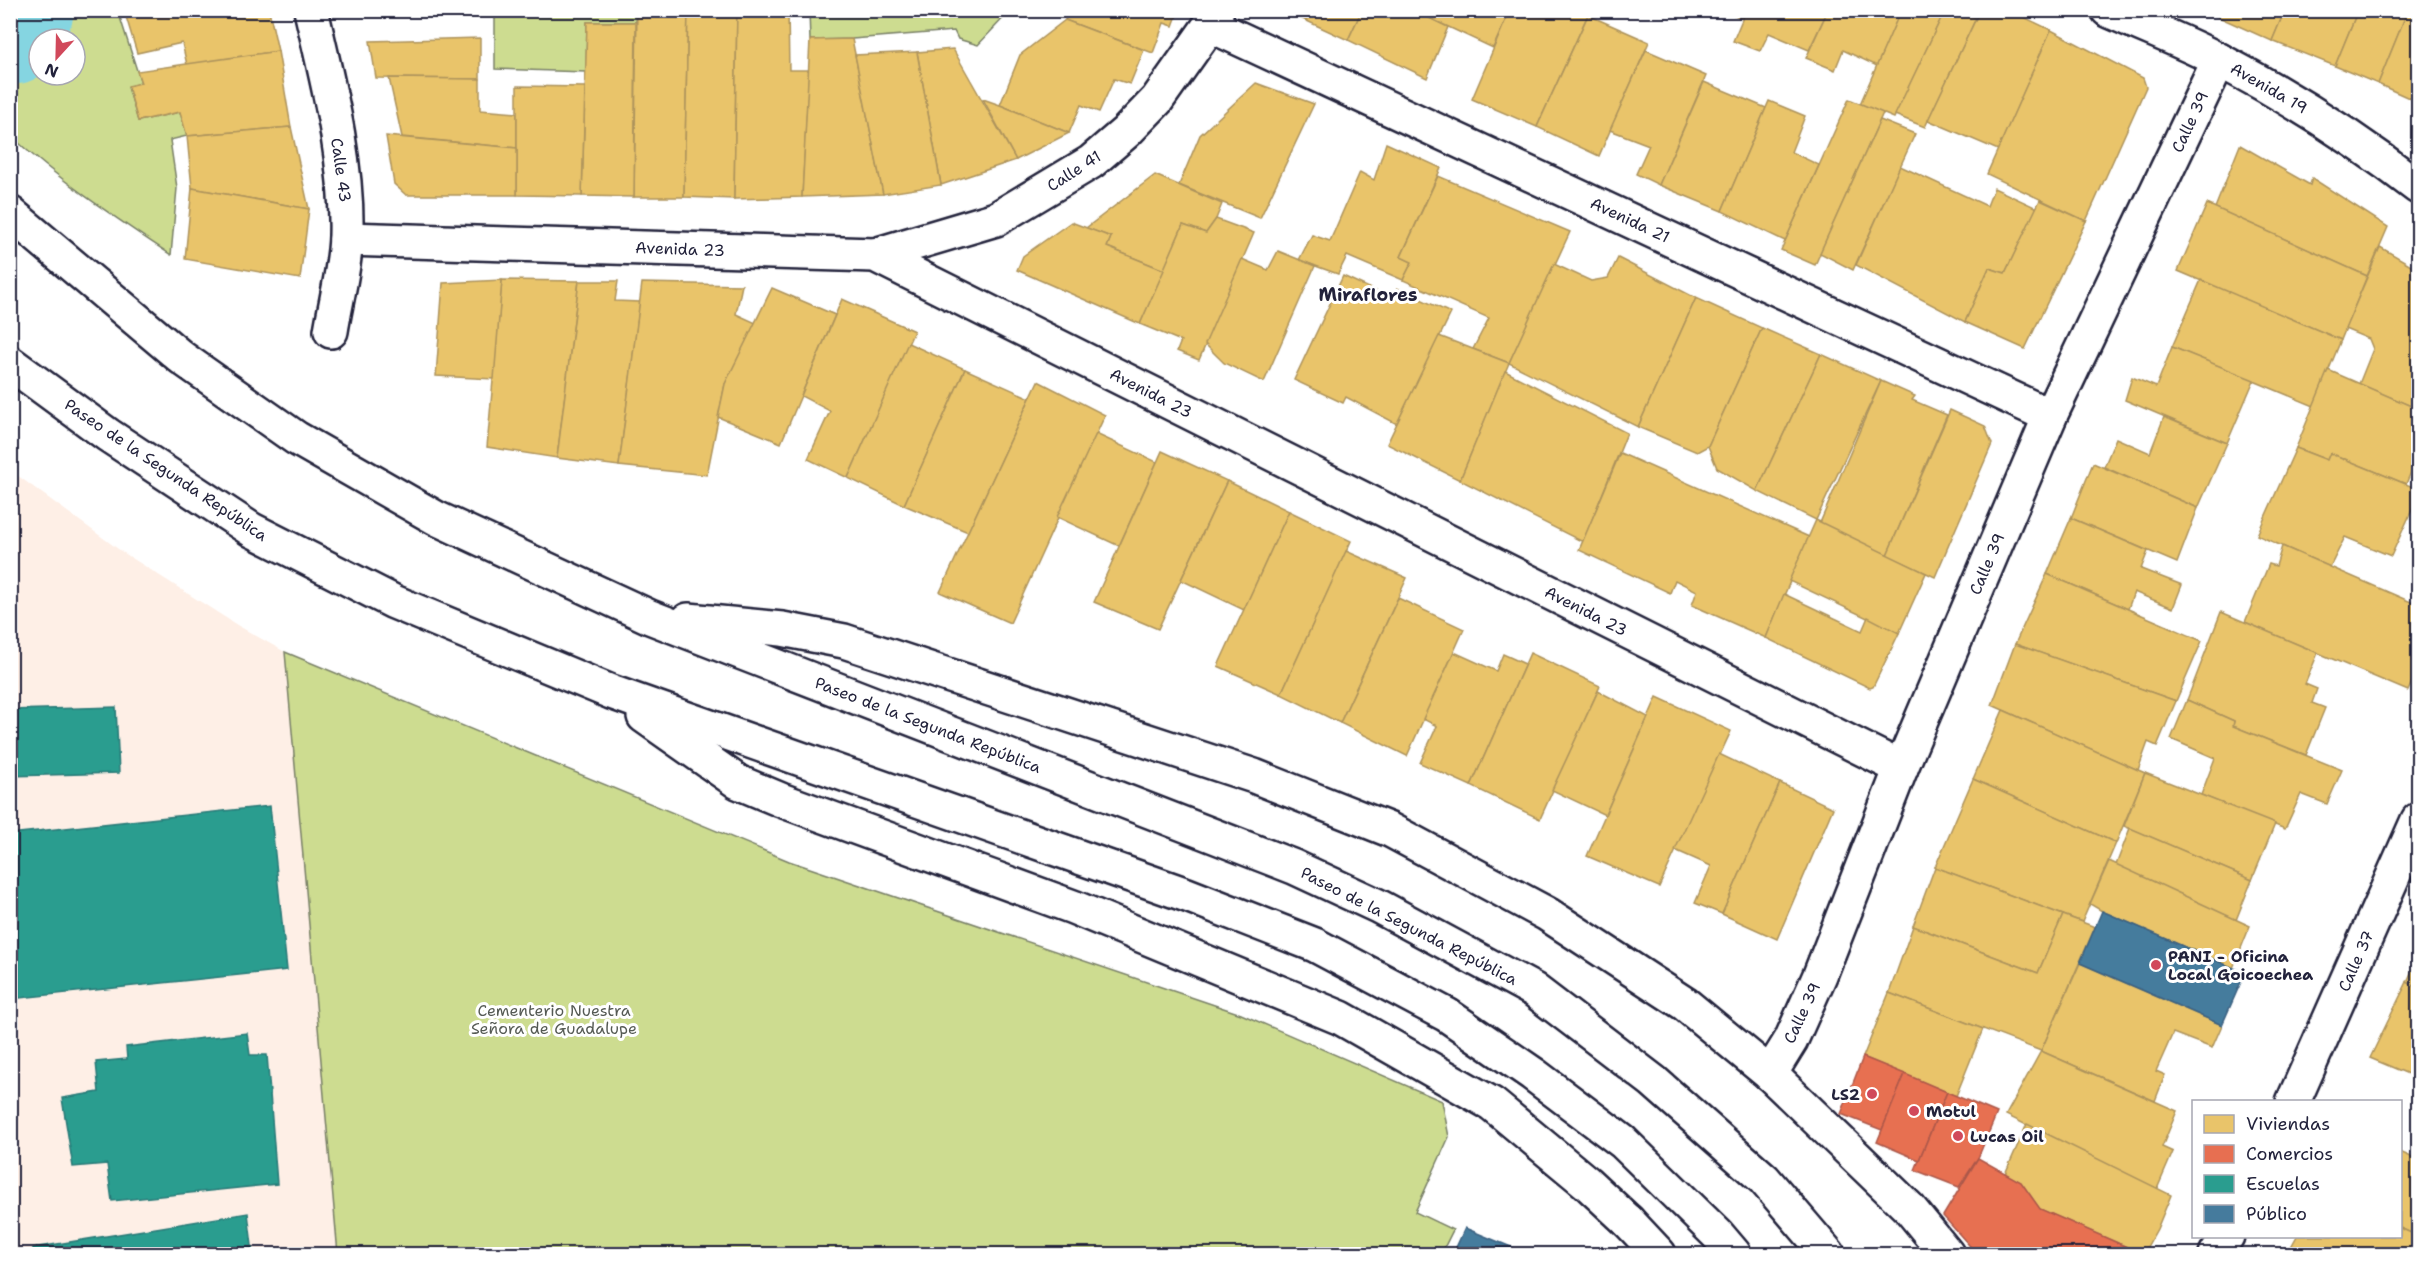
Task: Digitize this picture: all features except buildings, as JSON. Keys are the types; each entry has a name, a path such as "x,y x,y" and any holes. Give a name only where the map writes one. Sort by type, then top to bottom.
{"main road":[{"name":"Calle 43","path":"311,10 326,77 346,202 346,239 331,331"},
{"name":"Avenida 19","path":"2108,10 2219,60 2306,109 2380,158 2418,187"},
{"name":"Calle 41","path":"875,255 996,219 1091,162 1126,132 1157,100 1213,18"},
{"name":"Avenida 21","path":"1213,18 2050,416"},
{"name":"Calle 39","path":"1770,1074 1791,1040 1820,975 1900,768 2050,416 2219,60"},
{"name":"Paseo de la Segunda República","path":"10,213 182,358 296,438 436,518 650,617 1294,867 1378,906 1524,984 1653,1081 1764,1179 1828,1254"},
{"name":"Avenida 23","path":"346,239 875,255 1900,768"},
{"name":"Paseo de la Segunda República","path":"10,363 108,435 252,530 394,602 611,692 1187,895 1316,945 1447,1015 1533,1074 1623,1142 1717,1234 1734,1254"},
{"path":"650,617 782,629 843,641 1254,776 1390,830 1547,914 1684,1004 1770,1074 1910,1209 1947,1254"},
{"path":"611,692 738,782 1073,907 1341,1018 1492,1104 1586,1182 1659,1254"},
{"name":"Calle 37","path":"2293,1100 2418,820"},
{"path":"1628,1221 1649,1254"},
{"path":"2216,1254 2227,1238"}],"shaded area":[{"path":"10,470 121,551 237,625 285,652 338,1254 11,1254"}],"green space":[{"path":"809,10 1010,11 978,45 958,39 954,31 810,40"},
{"path":"11,11 118,11 141,83 128,87 138,121 180,112 187,136 170,140 177,188 171,255 109,213 11,136"},
{"path":"495,11 637,11 636,22 587,22 586,72 495,69"},
{"name":"Cementerio Nuestra Señora de Guadalupe","path":"285,652 789,861 1241,1014 1442,1101 1449,1137 1415,1212 1453,1230 1441,1254 338,1254"}],"waterway":[{"path":"15,42 32,10"}],"place":[{"name":"PANI - Oficina Local Goicoechea","path":"2156,965"},
{"name":"LS2","path":"1872,1094"},
{"name":"Motul","path":"1914,1111"},
{"name":"Lucas Oil","path":"1958,1136"}],"district":[{"name":"Miraflores","path":"1368,295"}]}
